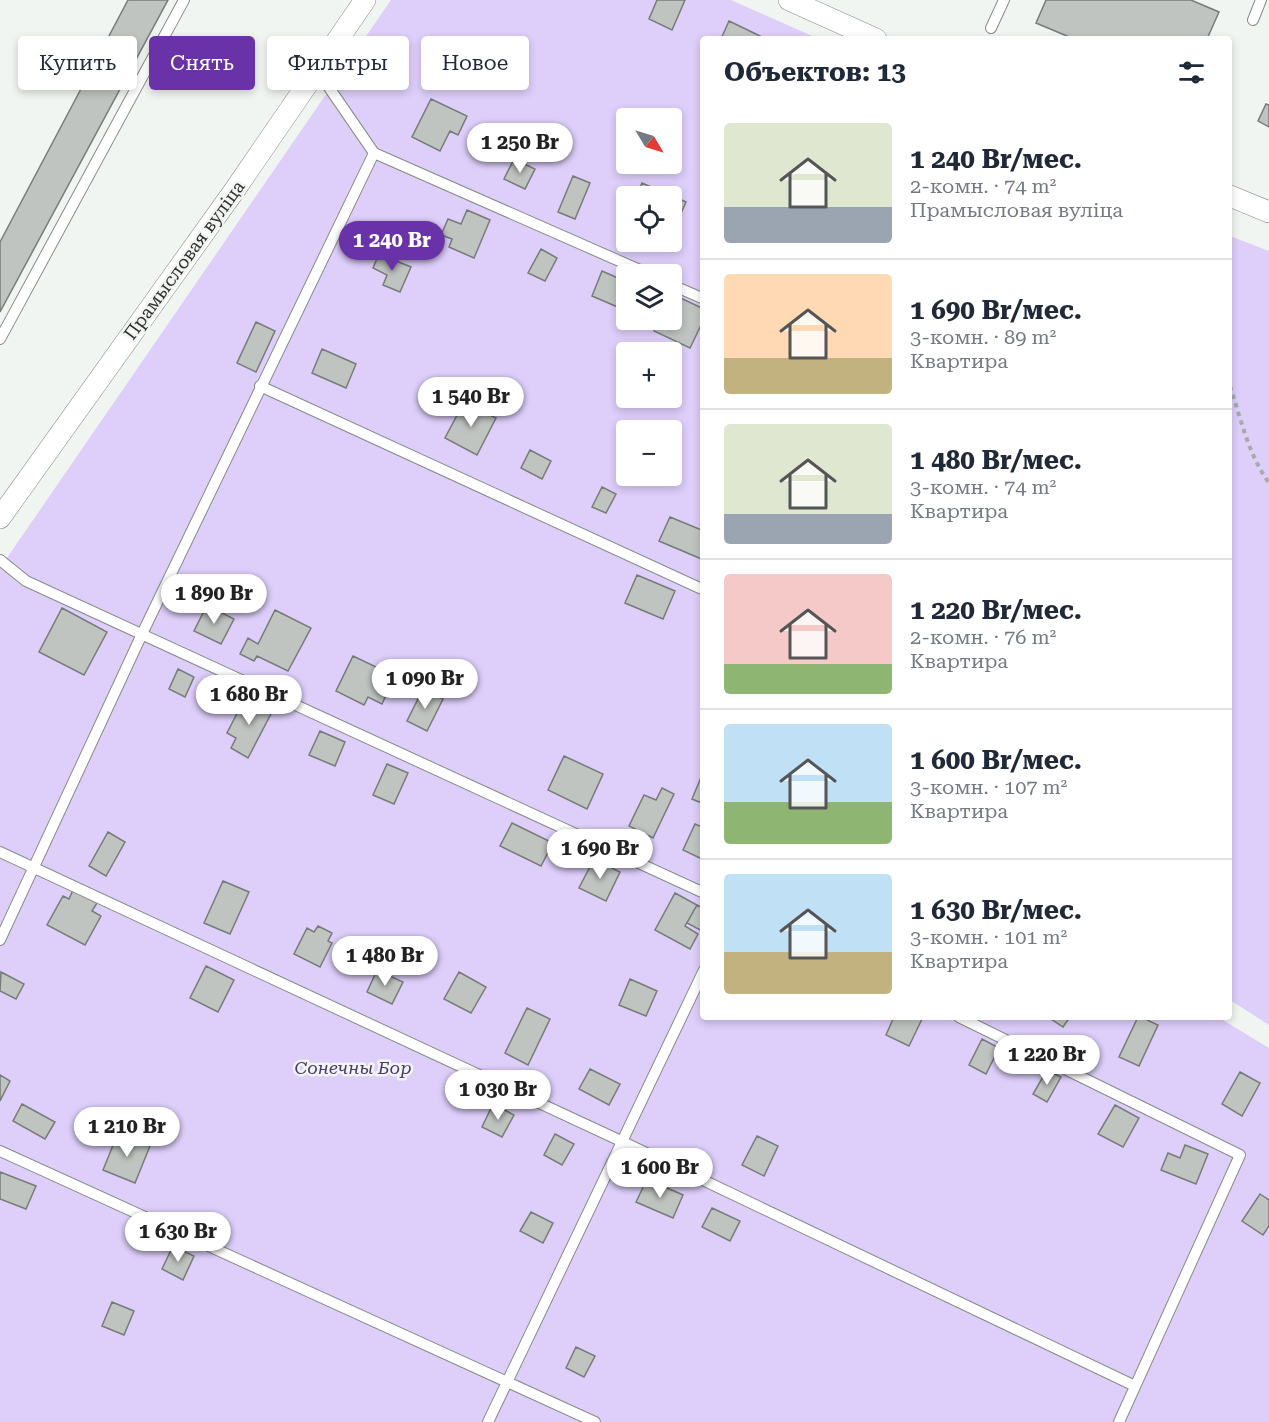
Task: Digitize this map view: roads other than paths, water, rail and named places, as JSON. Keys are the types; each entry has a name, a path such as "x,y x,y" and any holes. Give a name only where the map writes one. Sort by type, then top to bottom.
{"street":[{"name":"Прамысловая вуліца","path":"340,36 365,0"},
{"path":"789,0 869,36"},
{"name":"Прамысловая вуліца","path":"0,518 234,191 303,90"},
{"path":"1232,197 1269,212"}],"lane":[{"path":"0,339 184,0"},
{"path":"991,28 1004,0"},
{"path":"1253,20 1261,0"},
{"path":"331,90 374,153 626,264"},
{"path":"0,940 142,634 374,153"},
{"path":"682,289 700,296"},
{"path":"260,387 700,588"},
{"path":"0,561 26,581 700,891"},
{"path":"0,852 621,1141 1135,1386"},
{"path":"488,1422 700,978"},
{"path":"964,1020 1240,1155 1119,1422"},
{"path":"0,1151 595,1422"}],"park label":[{"name":"Сонечны Бор","path":"353,1067"}]}
